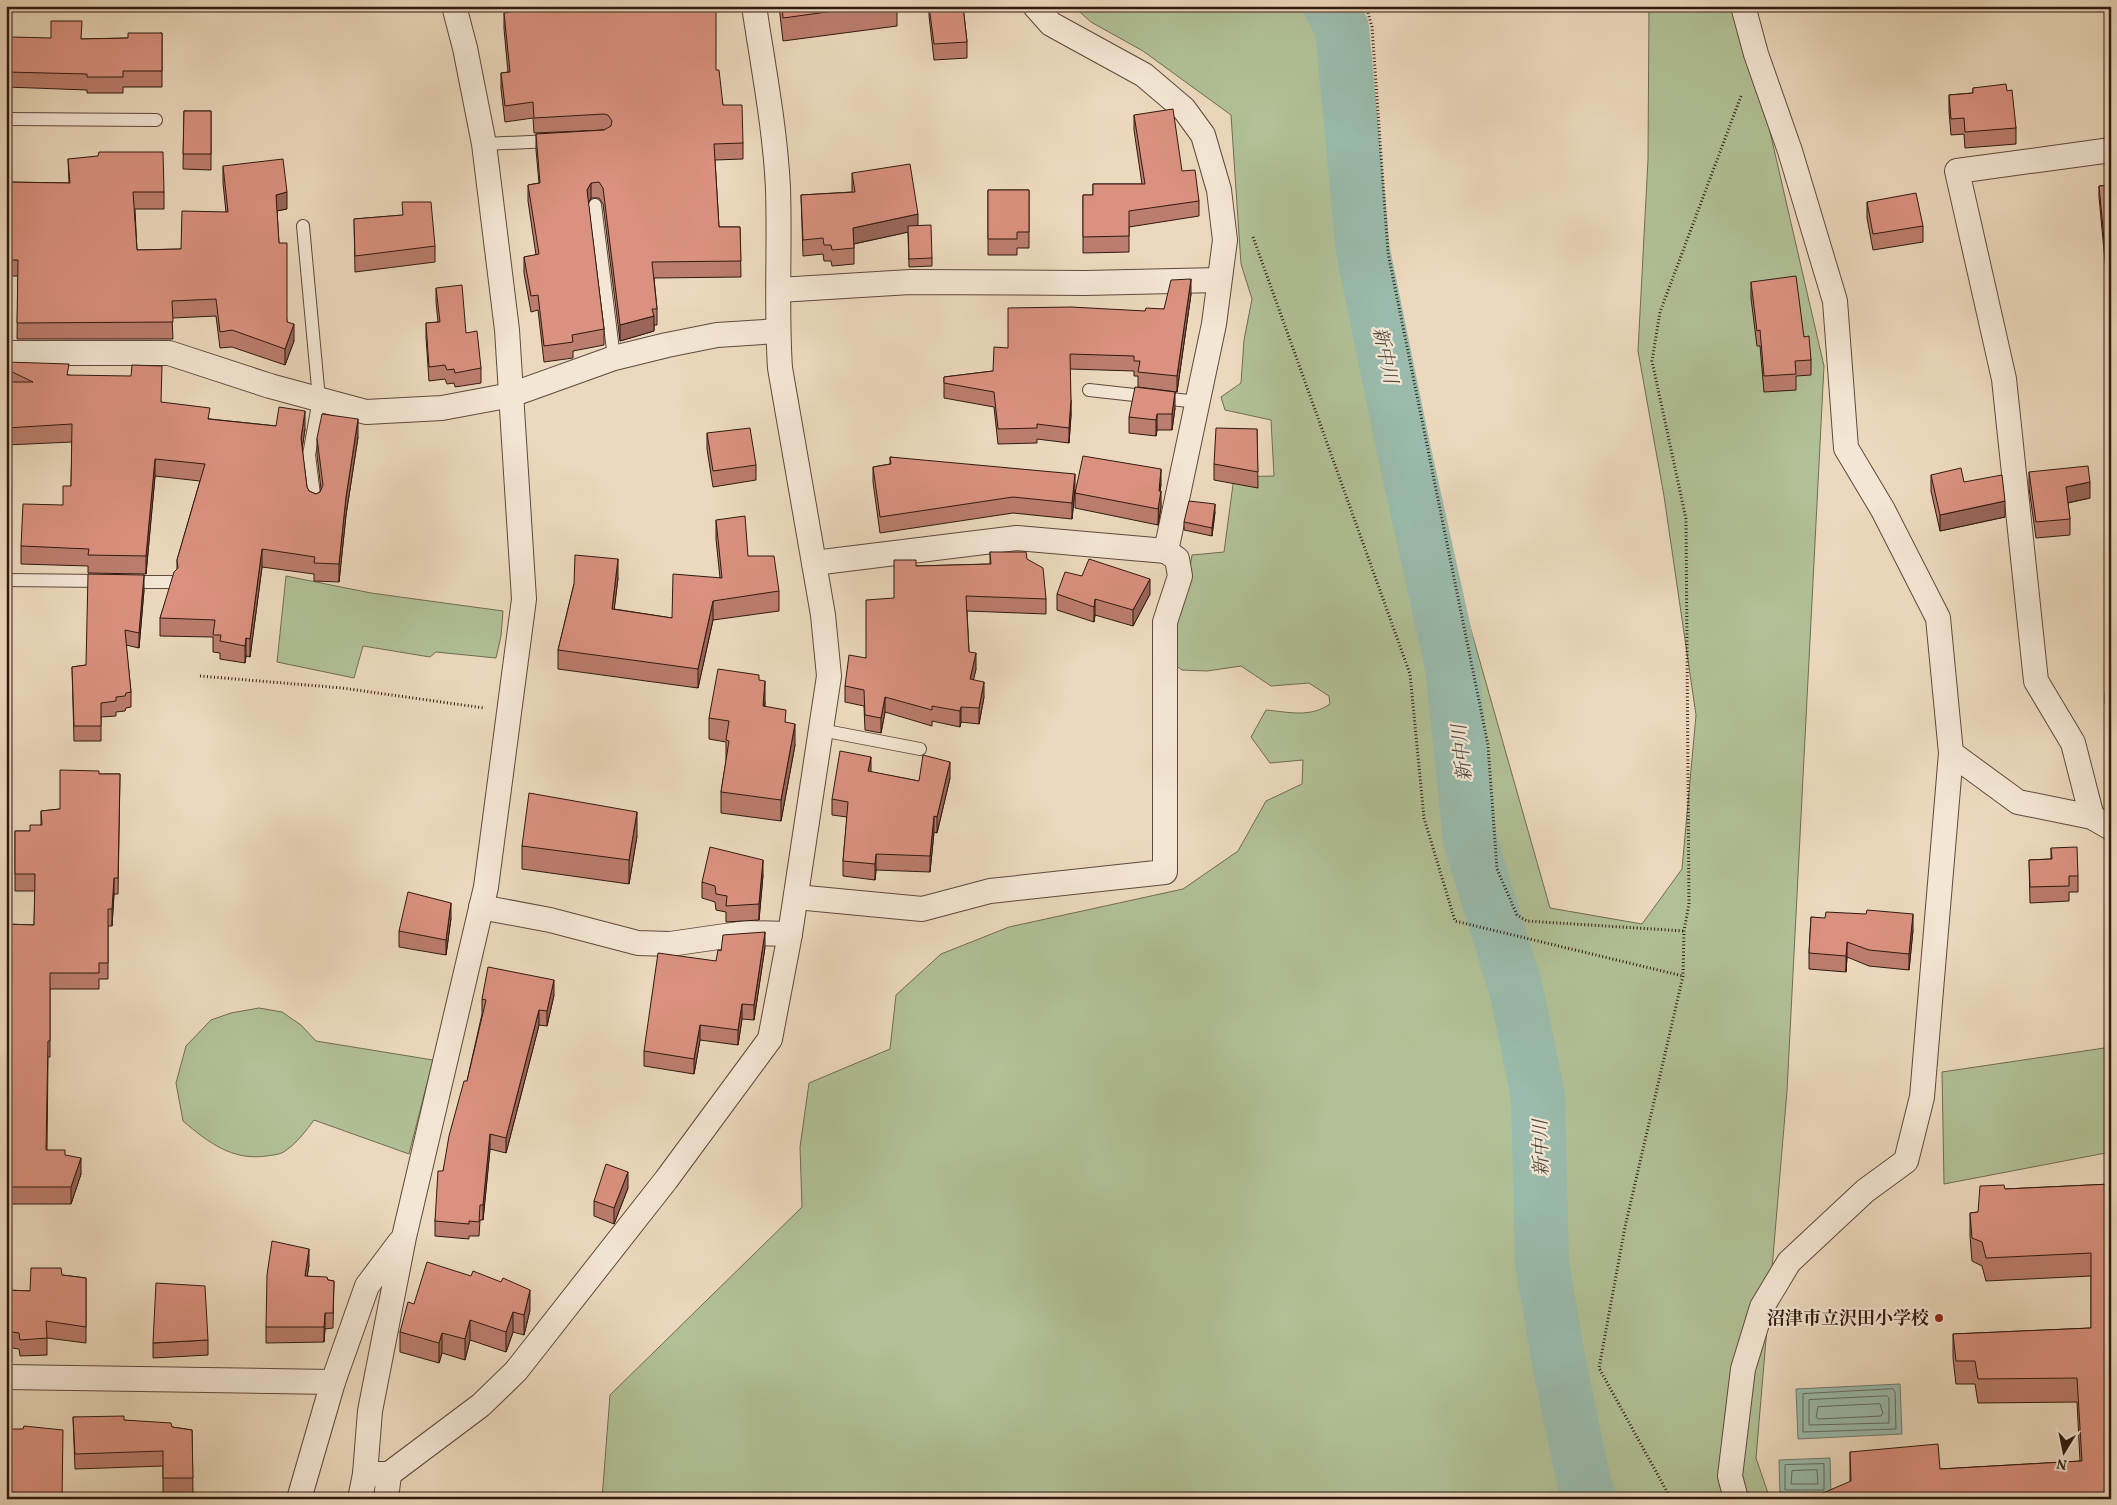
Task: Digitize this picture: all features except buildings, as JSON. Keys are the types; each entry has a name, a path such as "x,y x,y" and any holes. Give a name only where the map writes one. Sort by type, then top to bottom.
{"street":[{"path":"360,1499 365,1474 370,1411 404,1237 481,907 524,599 507,330 484,144 465,48 454,6"},
{"path":"365,1474 389,1474 481,1405 516,1371 666,1180 770,1039 790,934 829,676 823,615 780,368 777,179 772,127 754,6"},
{"path":"1035,6 1051,24 1144,75 1184,109 1202,135 1219,190 1225,240 1214,324 1166,551"},
{"path":"1736,1499 1730,1476 1743,1369 1762,1307 1789,1262 1865,1191 1906,1161 1922,1097 1951,753 1938,618 1883,510 1846,448 1835,301 1790,150 1756,54 1743,6"},
{"path":"2101,823 2073,743 2036,681 2004,379 1956,171 2111,150"},
{"path":"779,290 910,282 1085,283 1219,280"},
{"path":"6,353 169,353 366,412 442,408 511,395 614,358 717,335 778,331"},
{"path":"796,897 922,909 990,891 1165,872 1165,622 1180,576 1177,559 1166,551 1017,538 814,563"},
{"path":"1951,753 2018,802 2101,823"},
{"path":"481,907 550,920 638,943 670,944 746,932 790,934"},
{"path":"299,1499 333,1382 367,1286 404,1237"},
{"path":"6,1377 333,1382"},
{"path":"386,1499 389,1474"}],"lane":[{"path":"6,118 156,120"},
{"path":"484,144 567,140"},
{"path":"595,205 614,358"},
{"path":"304,226 319,399 308,455 315,503"},
{"path":"1090,390 1198,402"},
{"path":"6,580 171,582"},
{"path":"821,730 920,749"}],"path":[{"path":"1366,6 1372,26 1388,253 1488,745 1497,870 1516,915 1526,921 1684,931"},
{"path":"1671,1499 1599,1368 1625,1227 1682,976 1684,931 1688,904 1686,519 1652,361 1660,312 1756,54"},
{"path":"1251,230 1410,674 1424,818 1455,921 1682,976"},
{"path":"200,676 342,688 509,711"}],"shaded area":[{"path":"1073,6 1336,6 1347,19 1369,105 1389,266 1415,433 1550,908 1642,924 1682,869 1696,715 1664,496 1638,351 1648,160 1649,6 1741,6 1824,366 1787,1091 1756,1458 1770,1499 602,1499 610,1395 802,1207 800,1147 809,1083 890,1049 896,995 941,954 1009,927 1183,889 1238,851 1266,801 1302,784 1303,760 1270,763 1251,737 1266,710 1307,713 1330,704 1329,696 1309,683 1271,686 1241,666 1207,671 1182,670 1160,654 1188,581 1192,555 1224,552 1234,477 1274,476 1271,420 1225,410 1221,397 1241,383 1244,340 1252,299 1241,264 1231,115 1143,51 1091,22"},
{"path":"286,576 371,593 503,611 501,636 496,658 436,652 430,657 363,646 354,678 277,662"},
{"path":"259,1008 282,1012 301,1025 316,1041 433,1060 409,1154 314,1120 297,1141 283,1152 266,1156 242,1156 211,1143 183,1121 176,1083 186,1046 211,1020 231,1013"},
{"path":"2111,1047 2111,1152 1944,1184 1942,1072"}],"water":[{"path":"1900,1384 1902,1434 1798,1439 1796,1389"},
{"path":"1830,1458 1831,1495 1780,1496 1779,1460"}],"waterway":[{"name":"新中川","path":"1330,6 1342,28 1363,251 1404,451 1452,667 1470,840 1516,989 1538,1096 1542,1264 1559,1363 1585,1487 1590,1499"}],"place":[{"name":"沼津市立沢田小学校","path":"1939,1318"}]}
